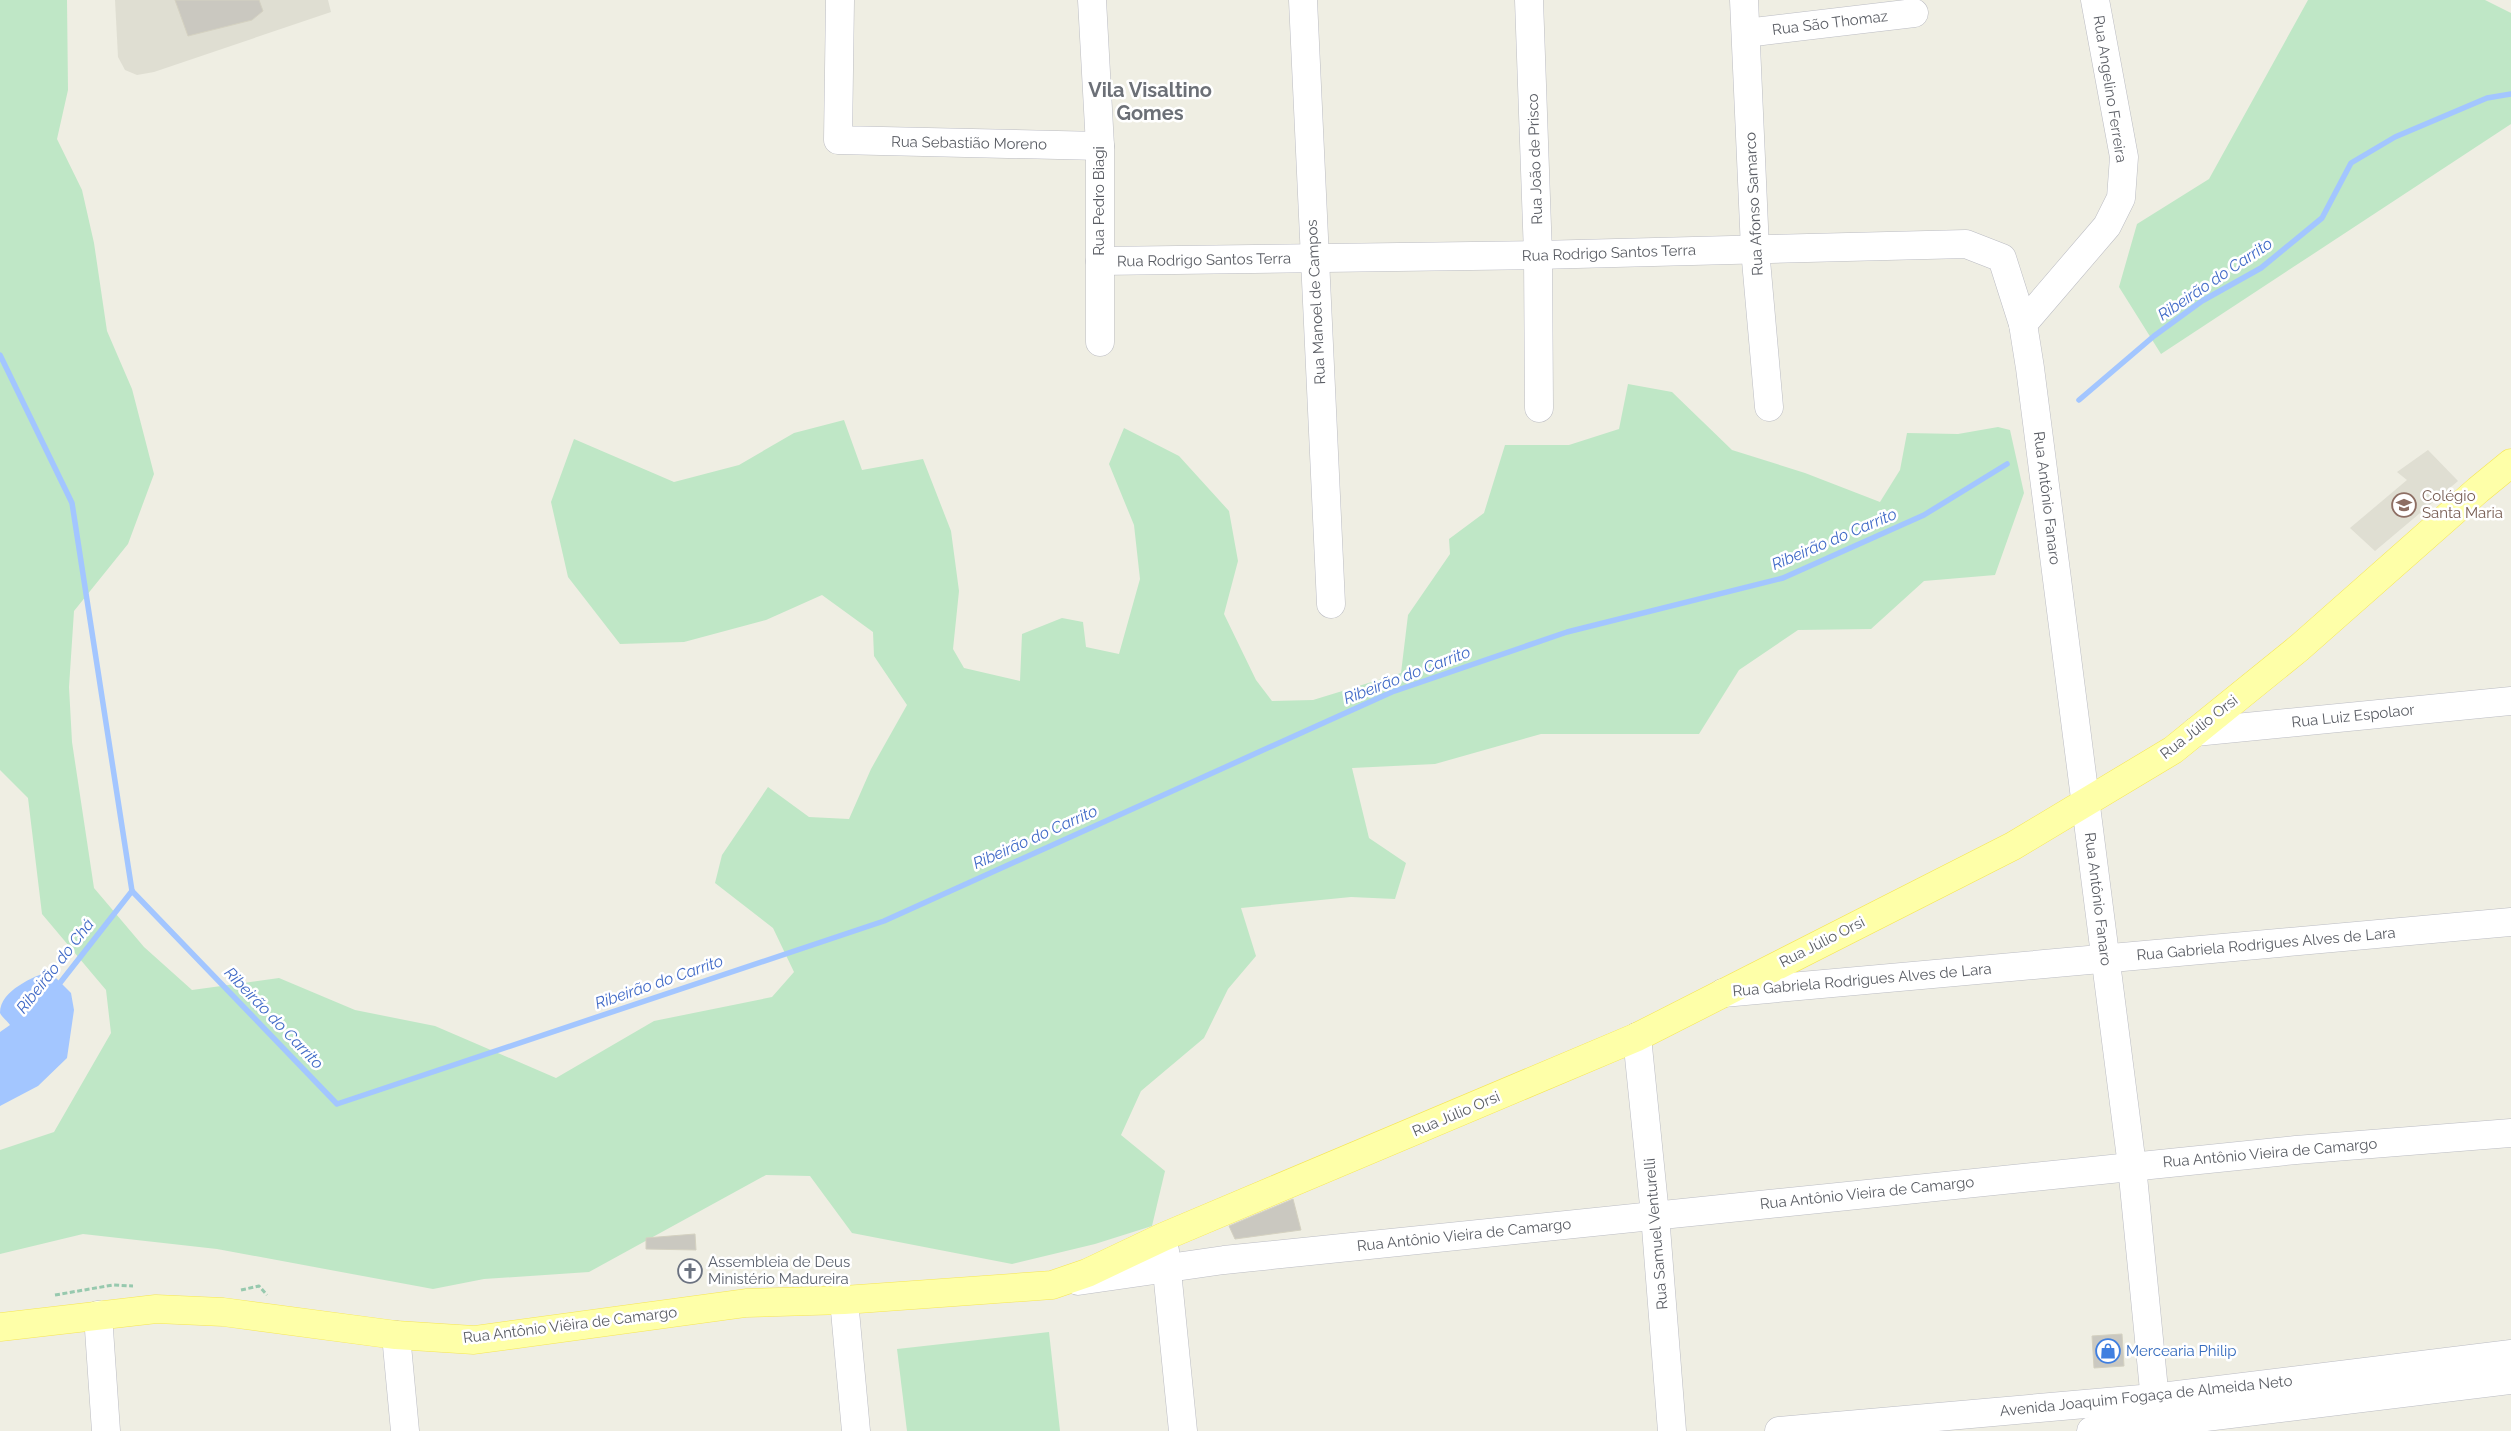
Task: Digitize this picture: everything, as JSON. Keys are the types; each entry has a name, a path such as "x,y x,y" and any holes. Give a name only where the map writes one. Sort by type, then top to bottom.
{"main road":[{"name":"Rua Júlio Orsi","path":"1052,1284 1087,1273 1188,1226 1637,1037 2013,846 2173,750 2299,648 2478,490 2511,464"},
{"name":"Rua Antônio Viêira de Camargo","path":"0,1327 156,1309 223,1312 396,1335 474,1340 746,1303 844,1300 1052,1284"}],"street":[{"name":"Rua Sebastião Moreno","path":"840,0 838,140 1100,146"},
{"name":"Rua Pedro Biagi","path":"1092,0 1100,146 1100,342"},
{"name":"Rua Manoel de Campos","path":"1303,0 1331,604"},
{"name":"Rua João de Prisco","path":"1529,0 1538,255 1539,408"},
{"name":"Rua Afonso Samarco","path":"1744,0 1755,249 1768,407"},
{"name":"Rua Angelino Ferreira","path":"2023,324 2107,226 2121,198 2124,157 2095,0"},
{"name":"Rua São Thomaz","path":"1746,32 1914,13"},
{"name":"Rua Rodrigo Santos Terra","path":"1100,261 1538,255 1966,244 2002,258 2023,324 2030,368"},
{"name":"Rua Antônio Fanaro","path":"2030,368 2132,1166 2156,1418"},
{"name":"Rua Luiz Espolaor","path":"2195,732 2511,701"},
{"name":"Rua Gabriela Rodrigues Alves de Lara","path":"1721,993 2511,922"},
{"name":"Rua Samuel Venturelli","path":"1637,1037 1655,1215 1672,1431"},
{"name":"Rua Antônio Vieira de Camargo","path":"1052,1284 1224,1260 1655,1215 2296,1150 2511,1133"},
{"path":"1188,1226 1195,1249 1200,1254 1224,1260"},
{"path":"1163,1237 1183,1431"},
{"path":"844,1300 856,1431"},
{"path":"98,1315 106,1431"},
{"path":"396,1335 405,1431"},
{"name":"Avenida Joaquim Fogaça de Almeida Neto","path":"2091,1431 2511,1354"},
{"name":"Avenida Joaquim Fogaça de Almeida Neto","path":"1779,1431 2156,1418 2511,1380"}],"shaded area":[{"path":"115,0 328,0 331,12 154,72 137,75 125,70 118,57"},
{"name":"Colégio Santa Maria","path":"2428,450 2458,481 2375,551 2350,528 2407,480 2397,472"}],"green space":[{"path":"0,0 67,0 68,90 57,139 82,190 94,243 107,331 132,389 154,474 128,544 74,611 69,687 72,742 94,888 144,947 192,990 279,978 355,1010 435,1026 556,1078 654,1021 772,997 794,972 773,928 715,883 722,855 768,787 809,817 849,819 871,769 907,705 874,656 873,632 822,595 766,620 684,642 620,644 568,577 551,502 574,439 674,482 739,465 794,433 844,420 862,470 923,459 951,531 959,591 953,649 964,668 1020,681 1022,634 1062,618 1083,622 1086,647 1119,654 1140,579 1134,525 1109,464 1124,428 1179,456 1229,511 1238,561 1224,614 1256,680 1272,701 1313,700 1401,673 1408,615 1450,554 1449,539 1484,513 1505,445 1569,445 1619,429 1628,384 1672,392 1732,450 1805,473 1880,502 1900,470 1907,433 1958,434 1998,427 2010,430 2024,493 1995,575 1924,581 1871,629 1798,630 1739,670 1699,734 1541,734 1435,764 1352,768 1369,838 1406,863 1395,899 1351,897 1241,908 1256,956 1228,989 1204,1038 1141,1091 1121,1135 1165,1171 1152,1226 1095,1244 1012,1264 852,1233 810,1176 766,1175 589,1272 484,1279 433,1289 217,1249 83,1234 0,1254 0,1150 54,1132 111,1033 106,990 42,914 28,798 0,770"},
{"path":"2308,0 2485,0 2511,13 2511,124 2161,354 2119,287 2137,224 2209,179"},
{"path":"1049,1332 1060,1431 907,1431 897,1349"}],"water":[{"path":"49,971 71,993 74,1010 67,1058 38,1086 0,1106 0,1032 10,1025 0,1013 1,1005 12,991 19,986"}],"building":[{"path":"175,0 259,0 263,11 252,20 188,36"},
{"path":"1293,1199 1301,1230 1235,1239 1229,1226"},
{"path":"695,1234 696,1250 646,1249 646,1238"},
{"name":"Mercearia Philip","path":"2122,1334 2124,1366 2094,1368 2092,1336"}],"waterway":[{"name":"Ribeirão do Carrito","path":"2079,400 2154,336 2202,301 2261,268 2322,218 2351,163 2395,137 2487,98 2511,94"},
{"path":"0,355 72,503 132,891"},
{"name":"Ribeirão do Carrito","path":"132,891 337,1104 884,921 1392,692 1567,632 1783,578 1924,515 2007,464"},
{"name":"Ribeirão do Chá","path":"56,988 132,891"}],"place":[{"name":"Colégio Santa Maria","path":"2404,505"},
{"name":"Assembleia de Deus Ministério Madureira","path":"690,1271"},
{"name":"Mercearia Philip","path":"2108,1351"}],"district":[{"name":"Vila Visaltino Gomes","path":"1150,102"}]}
